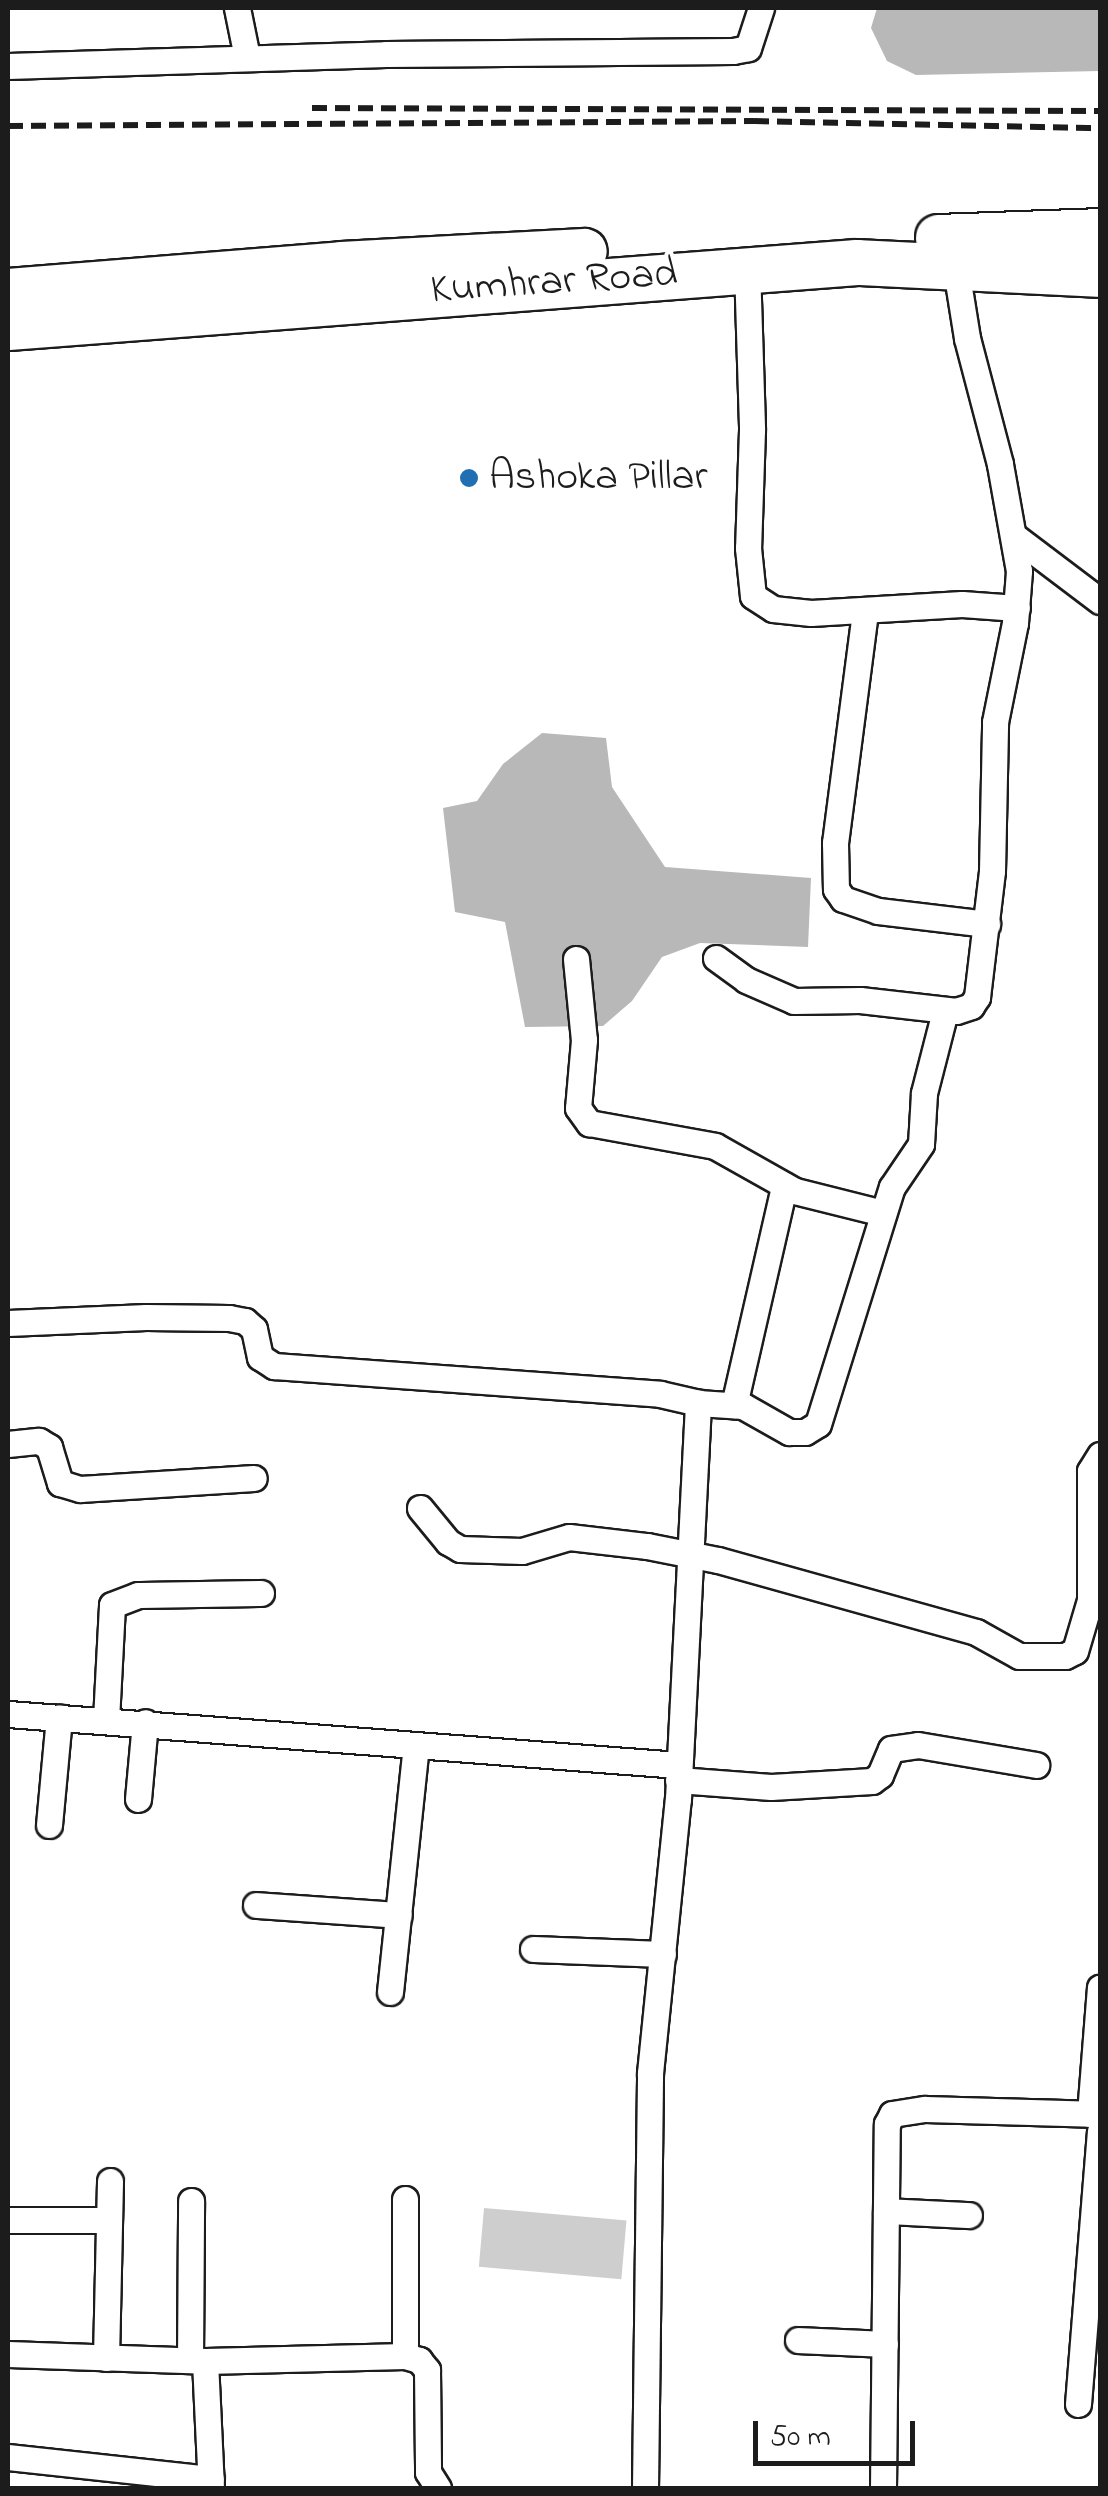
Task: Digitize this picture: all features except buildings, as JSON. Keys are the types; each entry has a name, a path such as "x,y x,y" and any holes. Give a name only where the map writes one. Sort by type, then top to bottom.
{"highway":[{"name":"Kumhrar Road","path":"26,307 341,264 716,244 1100,231"},
{"name":"Kumhrar Road","path":"26,307 746,267 955,263 1100,274"}],"street":[{"path":"237,8 247,57"},
{"path":"8,66 247,57 734,51 748,48 760,8"},
{"path":"716,958 746,980 794,1001 860,1000 945,1011 971,1006 977,998 987,924 995,722 1017,608 1019,572 1000,464 966,338 955,263"},
{"path":"746,267 752,430 748,548 754,596 773,609 864,612 962,604 1017,608"},
{"path":"1014,536 1100,601"},
{"path":"864,612 835,843 836,889 844,899 878,911 987,924"},
{"path":"576,959 584,1040 581,1116 589,1124 715,1146 784,1186 883,1214"},
{"path":"8,1323 228,1318 245,1321 254,1330 260,1357 274,1366 660,1394 698,1403 734,1405 758,1413 789,1432 805,1432 818,1424 898,1173 921,1144 924,1093 945,1011"},
{"path":"734,1405 784,1186"},
{"path":"646,2488 650,2074 679,1772 688,1554 699,1442 698,1403"},
{"path":"8,1444 39,1442 48,1447 60,1482 80,1489 254,1478"},
{"path":"420,1508 448,1542 460,1549 522,1551 569,1537 688,1554 976,1632 1018,1656 1065,1656 1088,1651 1090,1471 1100,1454"},
{"path":"106,1720 112,1605 138,1595 261,1593"},
{"path":"8,1714 416,1745 679,1772 771,1787 872,1781 880,1775 892,1749 918,1744 1036,1765"},
{"path":"49,1825 60,1717"},
{"path":"138,1799 145,1722"},
{"path":"390,1992 416,1745"},
{"path":"256,1905 399,1915"},
{"path":"533,1948 663,1954"},
{"path":"1078,2404 1097,2120 1100,1988"},
{"path":"883,2488 887,2124 892,2114 925,2109 1097,2120"},
{"path":"106,2358 110,2181"},
{"path":"405,2199 405,2356"},
{"path":"8,2456 211,2484 197,2361 190,2201"},
{"path":"886,2211 969,2215"},
{"path":"8,2220 109,2220"},
{"path":"798,2340 884,2344"},
{"path":"8,2354 197,2361 405,2356 419,2360 426,2370 428,2472 438,2488"}],"shaded area":[{"path":"877,8 1100,8 1100,71 916,75 887,61 871,28"},
{"path":"542,733 606,738 612,787 665,867 811,878 808,947 700,943 662,957 632,1001 603,1026 525,1027 505,922 455,912 443,808 477,801 503,764"}],"railway":[{"path":"312,108 1100,111"},
{"path":"8,126 754,121 1100,128"}],"place":[{"name":"Ashoka Pillar","path":"469,478"}]}
